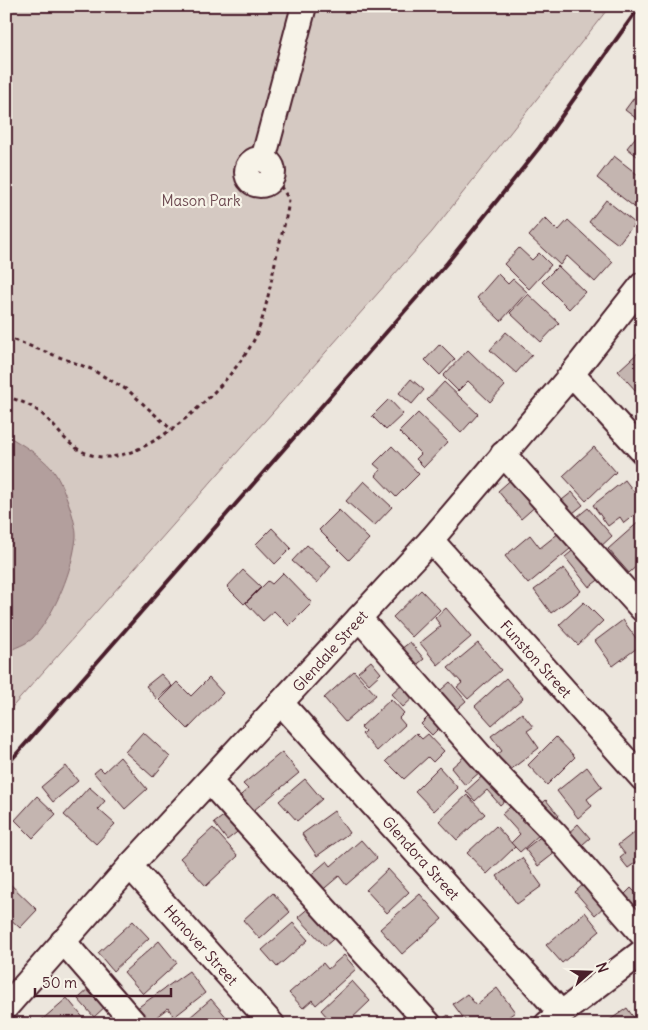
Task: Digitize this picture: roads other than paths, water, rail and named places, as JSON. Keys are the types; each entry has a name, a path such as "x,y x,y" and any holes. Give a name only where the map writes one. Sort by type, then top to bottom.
{"street":[{"path":"266,169 304,6"},
{"name":"Glendale Street","path":"6,1007 130,866 431,540 572,374 642,285"},
{"path":"572,374 642,451"},
{"path":"503,454 642,609"},
{"name":"Funston Street","path":"431,540 642,778"},
{"path":"359,618 490,767 554,833 642,934"},
{"name":"Glendora Street","path":"282,703 554,1018"},
{"path":"209,781 429,1024"},
{"name":"Hanover Street","path":"130,866 272,1024"},
{"path":"63,942 135,1024"},
{"path":"554,1018 642,952"}],"railway":[{"path":"6,766 447,263 539,148 640,6"}],"park label":[{"name":"Mason Park","path":"201,200"}]}
